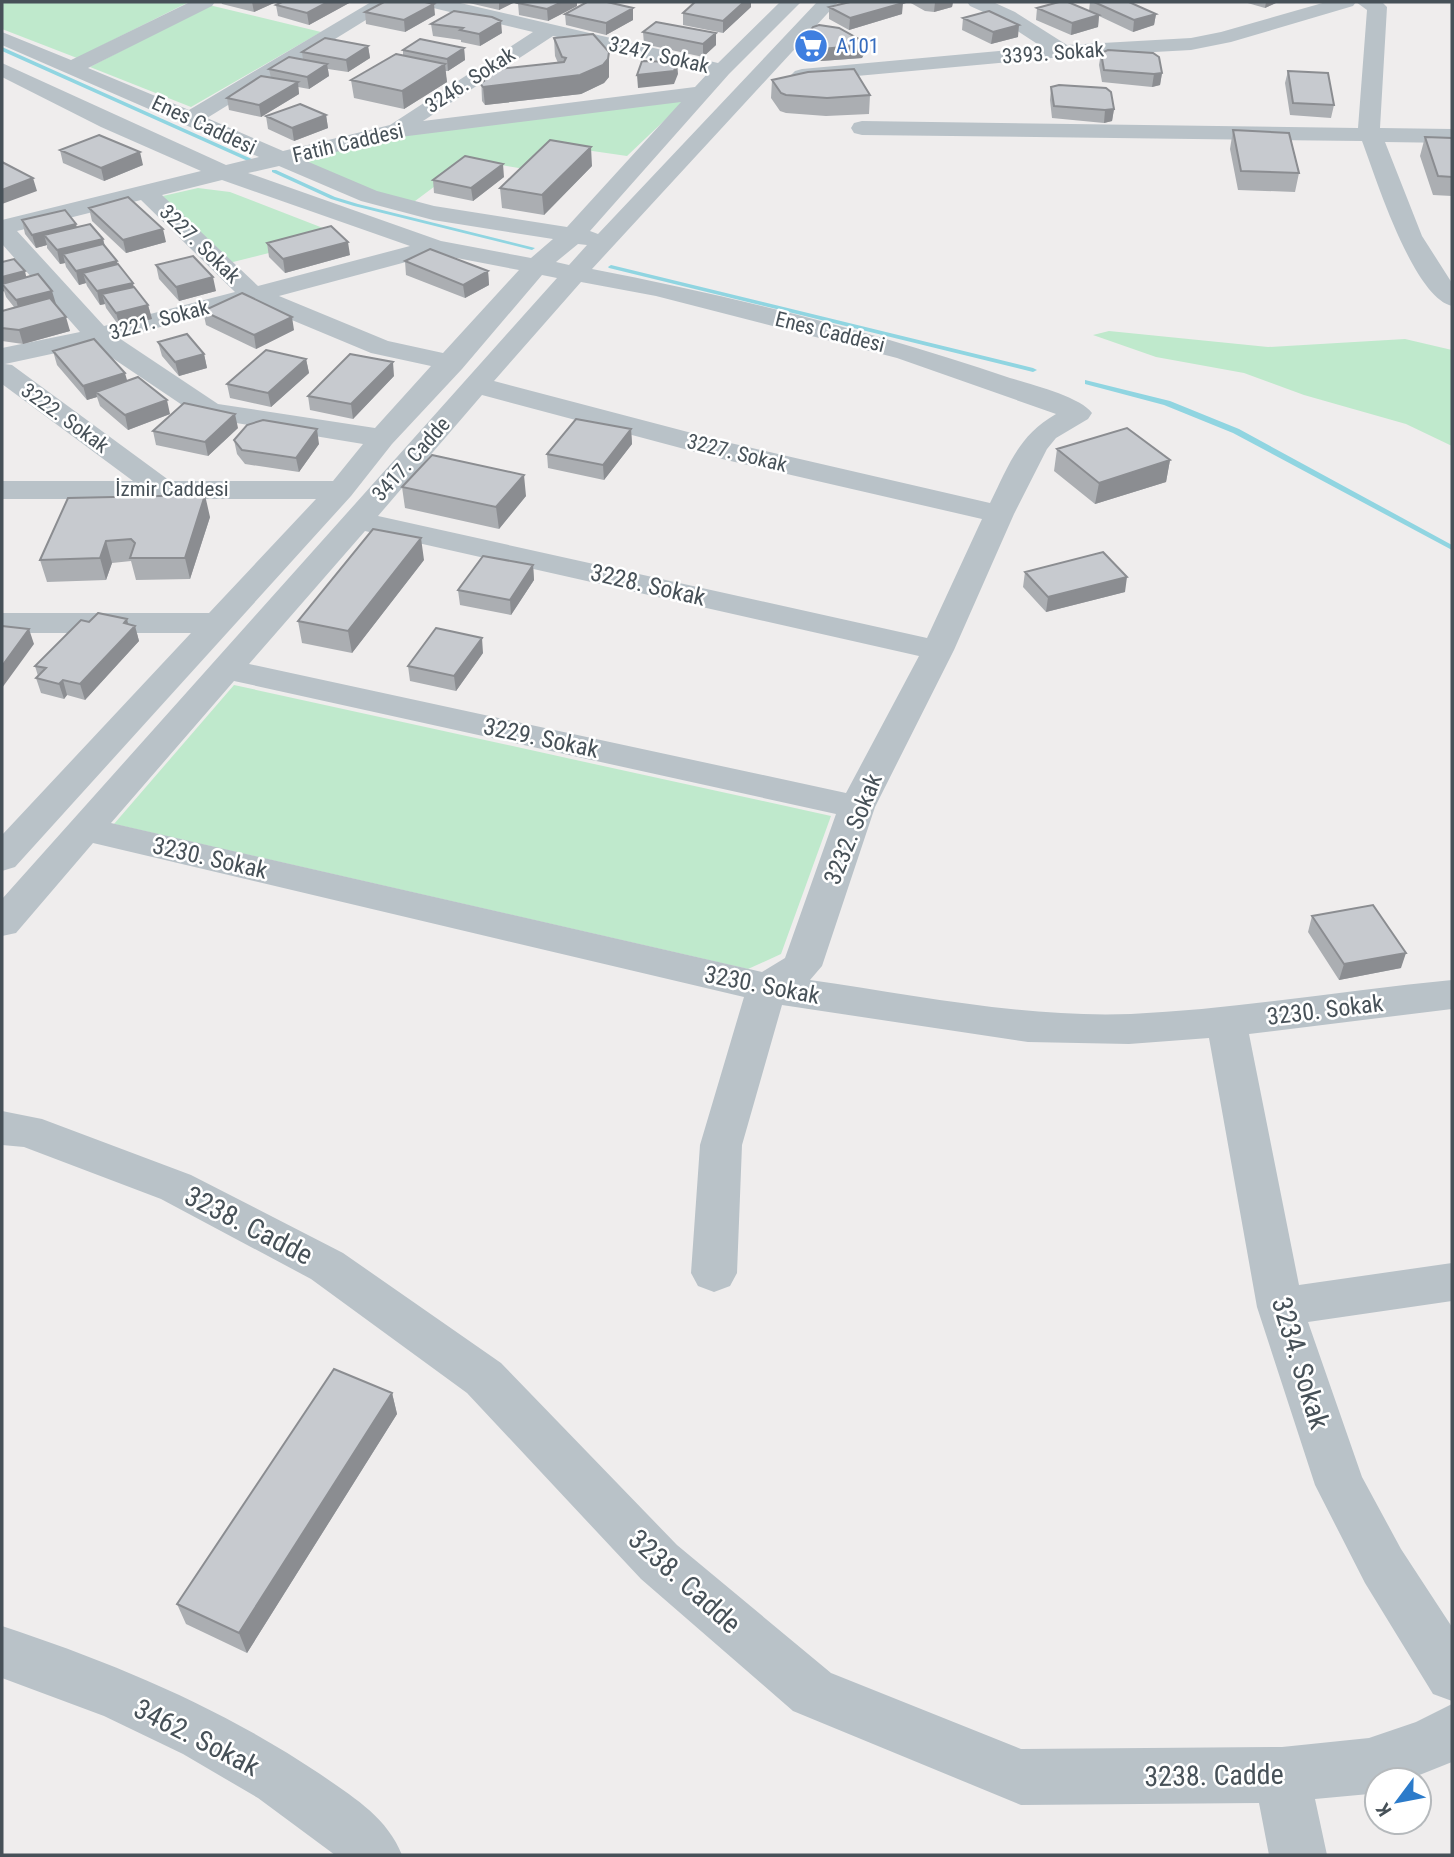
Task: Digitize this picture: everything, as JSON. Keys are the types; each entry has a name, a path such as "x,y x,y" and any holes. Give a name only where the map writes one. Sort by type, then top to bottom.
{"street":[{"path":"73,67 205,2"},
{"path":"192,118 384,2"},
{"name":"3247. Sokak","path":"432,2 722,70"},
{"name":"3417. Cadde","path":"2,858 341,489 536,266 573,235 722,70 791,2"},
{"path":"977,2 1009,16 1063,51"},
{"name":"3393. Sokak","path":"755,79 1063,51 1191,44 1224,38 1346,2"},
{"path":"1366,2 1377,7 1369,130 1410,236 1435,279 1452,298"},
{"name":"3417. Cadde","path":"2,923 575,273 755,79 830,5"},
{"path":"1009,16 1030,10"},
{"name":"3246. Sokak","path":"392,131 549,30"},
{"name":"Enes Caddesi","path":"2,38 192,118 279,160 369,196 407,207 605,241"},
{"name":"Enes Caddesi","path":"2,69 225,173 318,208 436,247 657,289 906,352 1040,397 1078,413"},
{"path":"2,96 35,85"},
{"name":"Fatih Caddesi","path":"2,228 392,131 701,93"},
{"path":"862,128 1452,136"},
{"name":"3227. Sokak","path":"146,192 253,295 380,347 452,363"},
{"path":"2,228 98,336 210,411 382,439"},
{"name":"3221. Sokak","path":"2,356 98,336 436,247"},
{"name":"3222. Sokak","path":"2,371 162,489"},
{"name":"3227. Sokak","path":"476,385 722,450 999,514"},
{"name":"3232. Sokak","path":"767,988 802,966 857,807 938,650 999,514 1034,446 1046,432 1078,413"},
{"name":"İzmir Caddesi","path":"2,490 341,489"},
{"name":"3228. Sokak","path":"357,520 938,650"},
{"path":"2,623 218,623"},
{"name":"3229. Sokak","path":"225,669 857,807"},
{"name":"3230. Sokak","path":"85,829 767,988 1028,1027 1129,1029 1226,1022 1452,994"},
{"path":"714,1273 721,1145 767,988"},
{"name":"3234. Sokak","path":"1226,1022 1280,1307 1339,1485 1383,1566 1452,1675"},
{"name":"3238. Cadde","path":"2,1128 27,1132 176,1187 327,1266 484,1378 659,1562 812,1692 1020,1777 1282,1775 1369,1766 1431,1744 1452,1731"},
{"path":"1280,1307 1452,1282"},
{"name":"3462. Sokak","path":"2,1652 80,1677 202,1736 285,1782 360,1838 373,1855"},
{"path":"1282,1775 1298,1855"}],"green space":[{"path":"2,2 189,2 77,58 2,29"},
{"path":"209,5 321,32 191,107 90,67"},
{"path":"687,99 627,156 551,145 525,169 470,160 407,207 289,160 396,133"},
{"path":"198,188 230,192 341,235 221,265 163,196"},
{"path":"1109,331 1268,347 1405,339 1452,350 1452,446 1406,424 1304,395 1244,373 1156,357 1093,335"},
{"path":"234,685 831,816 781,954 748,969 114,824"}],"building":[{"path":"282,2 328,2 307,13 276,5"},
{"path":"384,2 434,4 404,20 365,12"},
{"path":"562,2 547,9 518,3"},
{"path":"587,2 607,2 633,8 606,23 565,14"},
{"path":"695,2 744,2 723,21 683,13"},
{"path":"850,2 903,3 850,18 829,7"},
{"path":"1068,2 1099,15 1072,23 1037,8"},
{"path":"1094,2 1129,2 1156,14 1134,20"},
{"path":"454,11 501,21 479,34 460,30 463,28 431,24"},
{"path":"989,11 1019,25 993,32 963,18"},
{"path":"656,22 716,33 703,44 643,32"},
{"path":"819,25 839,28 864,42 863,45 822,49 799,44 813,27"},
{"path":"593,34 609,52 608,59 603,65 580,75 483,87 480,83 484,81 481,74 488,73 488,70 564,62 566,58 562,57 554,38"},
{"path":"325,38 368,46 346,60 302,52"},
{"path":"420,39 464,48 447,59 403,50"},
{"path":"1108,50 1153,53 1159,57 1162,73 1104,70 1101,53"},
{"path":"396,54 445,64 402,91 351,80"},
{"path":"289,57 327,64 307,77 269,69"},
{"path":"642,61 677,62 674,71 637,75"},
{"path":"854,69 870,95 827,98 786,95 781,93 772,80 808,72"},
{"path":"1288,71 1328,73 1334,105 1293,103"},
{"path":"261,76 298,82 259,105 227,98"},
{"path":"1059,85 1106,88 1111,92 1114,109 1054,106 1051,87"},
{"path":"300,104 326,115 292,128 266,116"},
{"path":"1233,130 1289,133 1299,173 1241,171"},
{"path":"99,135 140,152 101,168 60,150"},
{"path":"1425,137 1452,138 1452,177 1438,176"},
{"path":"550,140 591,147 542,195 500,188"},
{"path":"465,156 503,164 471,188 433,180"},
{"path":"2,162 33,178 2,190"},
{"path":"128,197 163,229 123,240 89,208"},
{"path":"65,210 76,224 32,235 22,220"},
{"path":"90,224 103,239 57,250 44,235"},
{"path":"331,226 348,242 283,259 267,243"},
{"path":"103,244 117,261 76,271 63,254"},
{"path":"430,249 488,271 463,285 405,261"},
{"path":"193,256 213,277 176,287 156,265"},
{"path":"14,259 25,271 2,277 2,262"},
{"path":"118,264 133,283 97,291 83,273"},
{"path":"38,274 52,291 16,300 2,284"},
{"path":"134,287 148,305 116,313 102,294"},
{"path":"242,293 292,317 254,335 203,311"},
{"path":"50,298 66,317 19,330 2,328 2,311"},
{"path":"187,334 204,354 175,362 158,342"},
{"path":"94,339 125,373 83,386 53,351"},
{"path":"266,350 306,359 268,393 227,384"},
{"path":"350,354 393,362 351,404 308,396"},
{"path":"138,377 167,400 125,415 96,392"},
{"path":"184,403 235,414 205,442 153,431"},
{"path":"576,419 631,429 603,465 547,454"},
{"path":"263,420 317,429 296,458 242,450 234,440 247,425"},
{"path":"1127,428 1170,460 1099,483 1057,449"},
{"path":"432,455 524,475 496,507 402,487"},
{"path":"205,495 185,558 130,558 135,543 131,539 106,541 100,558 40,560 68,498"},
{"path":"373,529 421,538 348,631 298,621"},
{"path":"1103,552 1127,577 1048,597 1025,572"},
{"path":"483,556 533,565 510,600 458,590"},
{"path":"98,613 127,619 124,623 135,626 80,684 63,680 59,684 36,678 46,668 35,666 81,620 89,622"},
{"path":"2,626 29,629 2,666"},
{"path":"436,628 482,638 454,676 408,666"},
{"path":"1373,905 1406,953 1344,964 1312,916"},
{"path":"334,1369 392,1393 239,1633 177,1604"}],"waterway":[{"path":"2,49 252,161"},
{"path":"274,171 333,198 356,205 532,248"},
{"path":"611,267 1033,370"},
{"path":"1088,382 1167,403 1236,431 1452,548"}],"place":[{"name":"A101","path":"811,46"}]}
